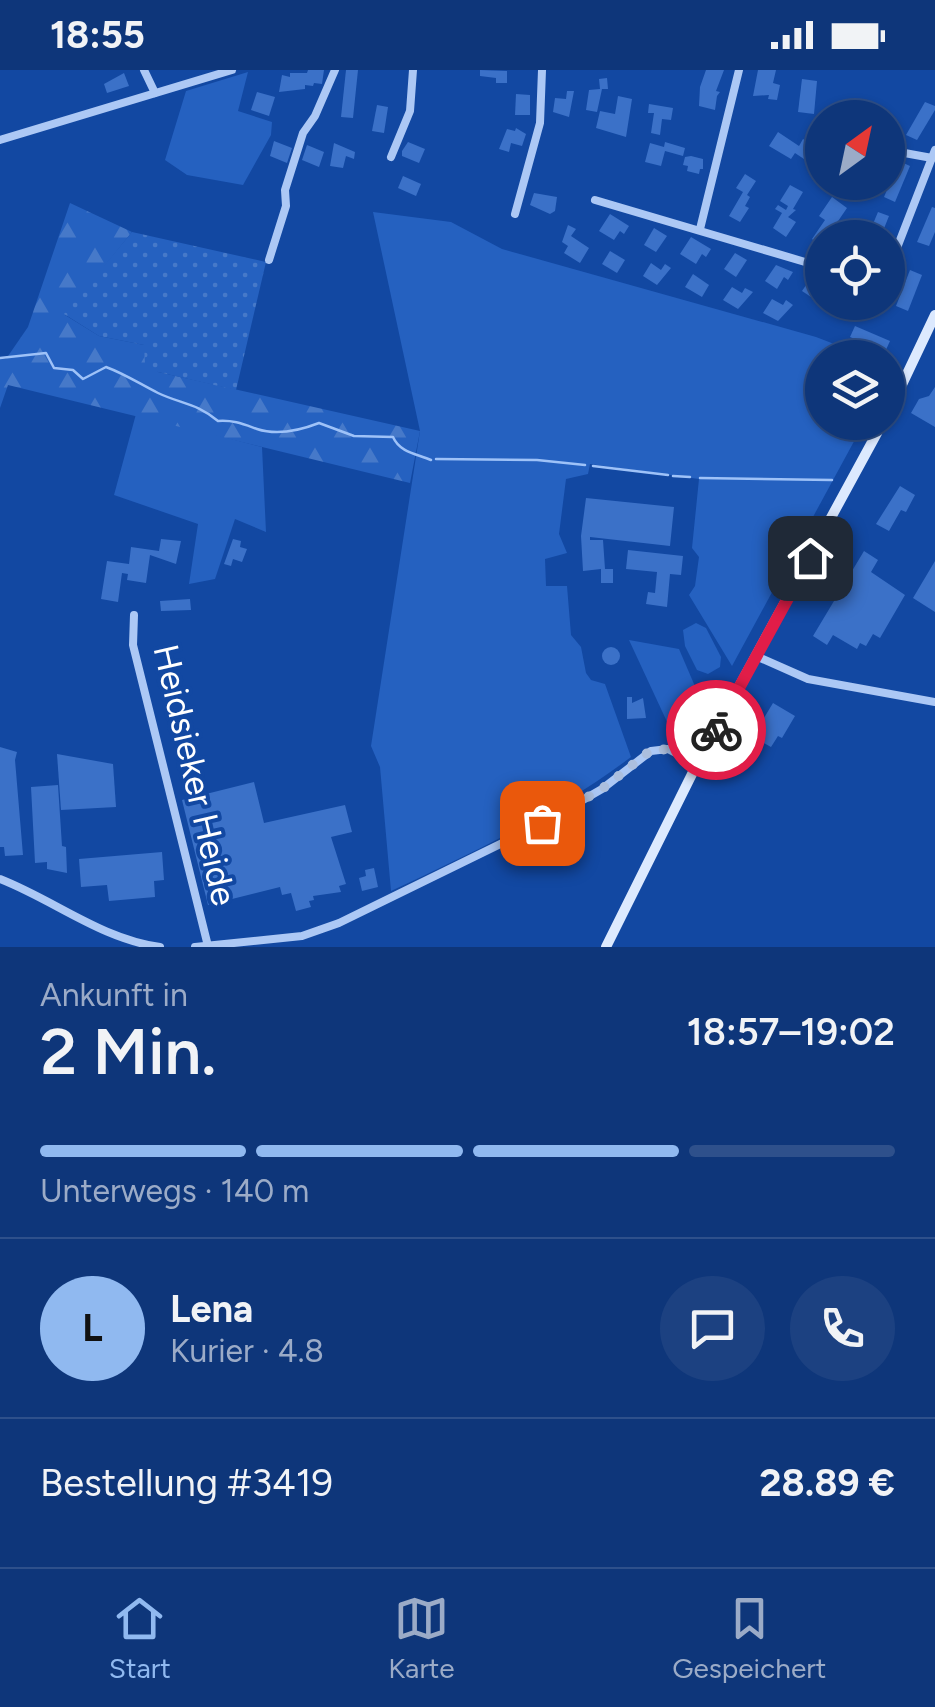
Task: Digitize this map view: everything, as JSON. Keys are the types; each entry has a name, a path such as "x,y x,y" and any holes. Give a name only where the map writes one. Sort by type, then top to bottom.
{"main road":[{"path":"905,378 935,315"},
{"path":"606,947 698,764 873,440"}],"street":[{"path":"144,70 154,93"},
{"path":"0,140 232,70"},
{"path":"269,260 286,206 285,190 304,133 335,70"},
{"path":"391,157 410,111 413,70"},
{"path":"516,214 540,124 542,70"},
{"path":"700,230 739,70"},
{"path":"905,152 933,154 905,227"},
{"path":"595,200 805,262"},
{"name":"Heidsieker Heide","path":"134,615 133,646 208,946"},
{"path":"756,656 808,679 935,702"},
{"name":"Heidsieker Heide","path":"194,947 302,936 338,923 542,823 602,789 650,751 668,749 698,764"},
{"path":"0,879 114,935 160,947"}],"green space":[{"path":"248,72 238,111 272,122 271,135 243,185 187,175 165,160 186,91"},
{"path":"70,203 132,232 65,315 99,336 144,345 158,372 420,431 410,483 8,385 0,408 0,359 6,359 28,327"},
{"path":"373,212 451,222 502,249 824,340 805,340 805,440 855,440 732,666 689,595 695,586 699,557 692,548 699,479 590,464 588,474 566,479 559,534 567,553 545,559 546,586 567,586 571,635 581,647 586,673 591,680 605,684 631,757 544,814 391,891 380,767 371,746 420,431"},
{"path":"132,232 266,262 236,390 158,372 145,364 144,345 99,336 64,314"},
{"path":"136,414 262,447 266,532 235,519 215,579 189,584 198,524 114,495"},
{"path":"696,623 706,628 721,657 720,667 708,674 697,670 685,646 683,630"},
{"path":"629,640 679,649 706,712 694,733 675,739"}],"building":[{"path":"324,70 322,84 279,92 282,75 290,77 290,73"},
{"path":"346,70 358,70 353,118 341,117"},
{"path":"480,70 507,71 507,83 480,76"},
{"path":"706,70 724,70 716,91 720,92 715,110 699,106"},
{"path":"758,70 776,70 773,83 780,85 777,100 768,99 769,95 753,96"},
{"path":"124,73 129,86 107,93 104,84"},
{"path":"607,78 608,89 602,89 597,112 586,110 589,90 600,89 599,79"},
{"path":"802,79 817,81 815,100 805,100 805,113 798,112"},
{"path":"567,91 574,91 569,117 553,112 555,98 566,99"},
{"path":"257,92 275,97 269,116 251,110"},
{"path":"516,94 530,95 530,115 515,115"},
{"path":"618,96 632,99 626,137 596,128 600,111 615,114"},
{"path":"925,102 935,106 935,110 917,140 906,135"},
{"path":"649,104 673,108 671,120 662,119 660,135 651,133 654,113 648,113"},
{"path":"377,105 388,107 384,133 372,131"},
{"path":"516,128 526,134 522,146 511,143 509,152 499,149 507,129"},
{"path":"778,132 799,146 803,139 805,160 795,153 791,159 769,146"},
{"path":"274,141 292,148 287,163 270,156"},
{"path":"408,142 425,149 419,163 402,156"},
{"path":"665,142 685,148 683,156 665,151 661,166 645,162 650,143 664,147"},
{"path":"334,143 355,152 354,159 346,156 343,168 330,166"},
{"path":"307,145 324,152 319,167 302,160"},
{"path":"685,157 703,159 699,174 687,171 688,166 683,165"},
{"path":"745,174 756,181 747,195 750,197 745,206 749,208 740,222 729,216 743,192 736,188"},
{"path":"403,176 421,184 416,196 398,188"},
{"path":"790,185 803,192 793,209 796,210 788,217 796,222 786,237 773,228 782,213 775,209 778,205 786,210 788,206 780,201"},
{"path":"534,193 557,197 555,211 550,214 530,205"},
{"path":"830,200 847,208 839,220 819,216"},
{"path":"932,207 935,232 929,246 917,242"},
{"path":"878,212 889,216 887,220 875,220"},
{"path":"610,214 629,226 614,240 599,231"},
{"path":"568,225 576,229 571,236 589,248 580,263 564,253 568,246 562,242"},
{"path":"654,228 667,236 656,252 644,245"},
{"path":"691,237 711,249 696,264 680,254"},
{"path":"610,251 625,260 617,273 602,264"},
{"path":"735,253 747,260 736,277 724,269"},
{"path":"651,263 661,270 665,264 671,268 657,285 643,276"},
{"path":"776,265 793,272 788,280 784,277 777,289 765,281"},
{"path":"910,270 922,275 908,311 905,310 905,283"},
{"path":"693,274 709,285 702,297 685,287"},
{"path":"732,287 742,293 745,288 753,292 738,309 723,300"},
{"path":"772,299 793,305 778,321 763,313"},
{"path":"855,326 888,340 857,340 850,337"},
{"path":"935,387 935,427 911,413 919,399 929,396"},
{"path":"900,486 915,495 889,531 876,524"},
{"path":"586,498 674,507 670,546 590,537 603,540 605,569 613,569 613,583 601,583 601,569 583,571 581,536"},
{"path":"161,539 181,541 176,564 150,555 146,583 127,580 128,574 122,573 118,602 101,599 107,561 129,564 131,547 159,551"},
{"path":"233,539 241,541 240,547 247,549 242,562 233,559 231,566 224,564"},
{"path":"628,550 683,556 681,575 670,574 667,607 646,604 648,592 655,593 657,572 626,569"},
{"path":"864,551 878,560 871,572 905,595 880,638 873,634 866,646 860,643 857,649 833,635 827,645 813,636"},
{"path":"935,561 935,612 913,598"},
{"path":"190,599 191,610 161,611 160,601"},
{"path":"611,647 618,649 618,663 611,665 604,663 602,656 604,649"},
{"path":"627,697 632,697 632,703 643,698 646,718 627,719"},
{"path":"773,703 795,716 782,738 778,736 771,747 755,738 755,733"},
{"path":"0,747 17,752 23,855 5,856 4,847 0,847"},
{"path":"57,754 113,764 116,807 61,810"},
{"path":"254,782 264,823 345,805 352,832 331,837 346,884 339,886 341,892 313,896 314,900 309,901 311,907 296,911 291,893 282,895 280,887 208,905 182,800"},
{"path":"58,785 67,873 47,869 47,862 35,863 31,787"},
{"path":"162,852 164,880 154,881 155,897 109,901 107,885 81,887 79,859"},
{"path":"374,868 378,887 362,891 359,878 366,876 365,870"}],"waterway":[{"path":"0,358 46,353 54,368 73,370 83,379 106,367 196,407 218,421 273,432 319,423 354,436 393,437 405,450 431,460"},
{"path":"436,459 537,460 585,465"},
{"path":"593,466 668,475"},
{"path":"673,476 690,477"},
{"path":"700,478 832,480"}],"way so far":[{"path":"542,823 602,789 650,751 668,749 698,764 716,730"}],"route":[{"path":"716,730 810,558"}]}
